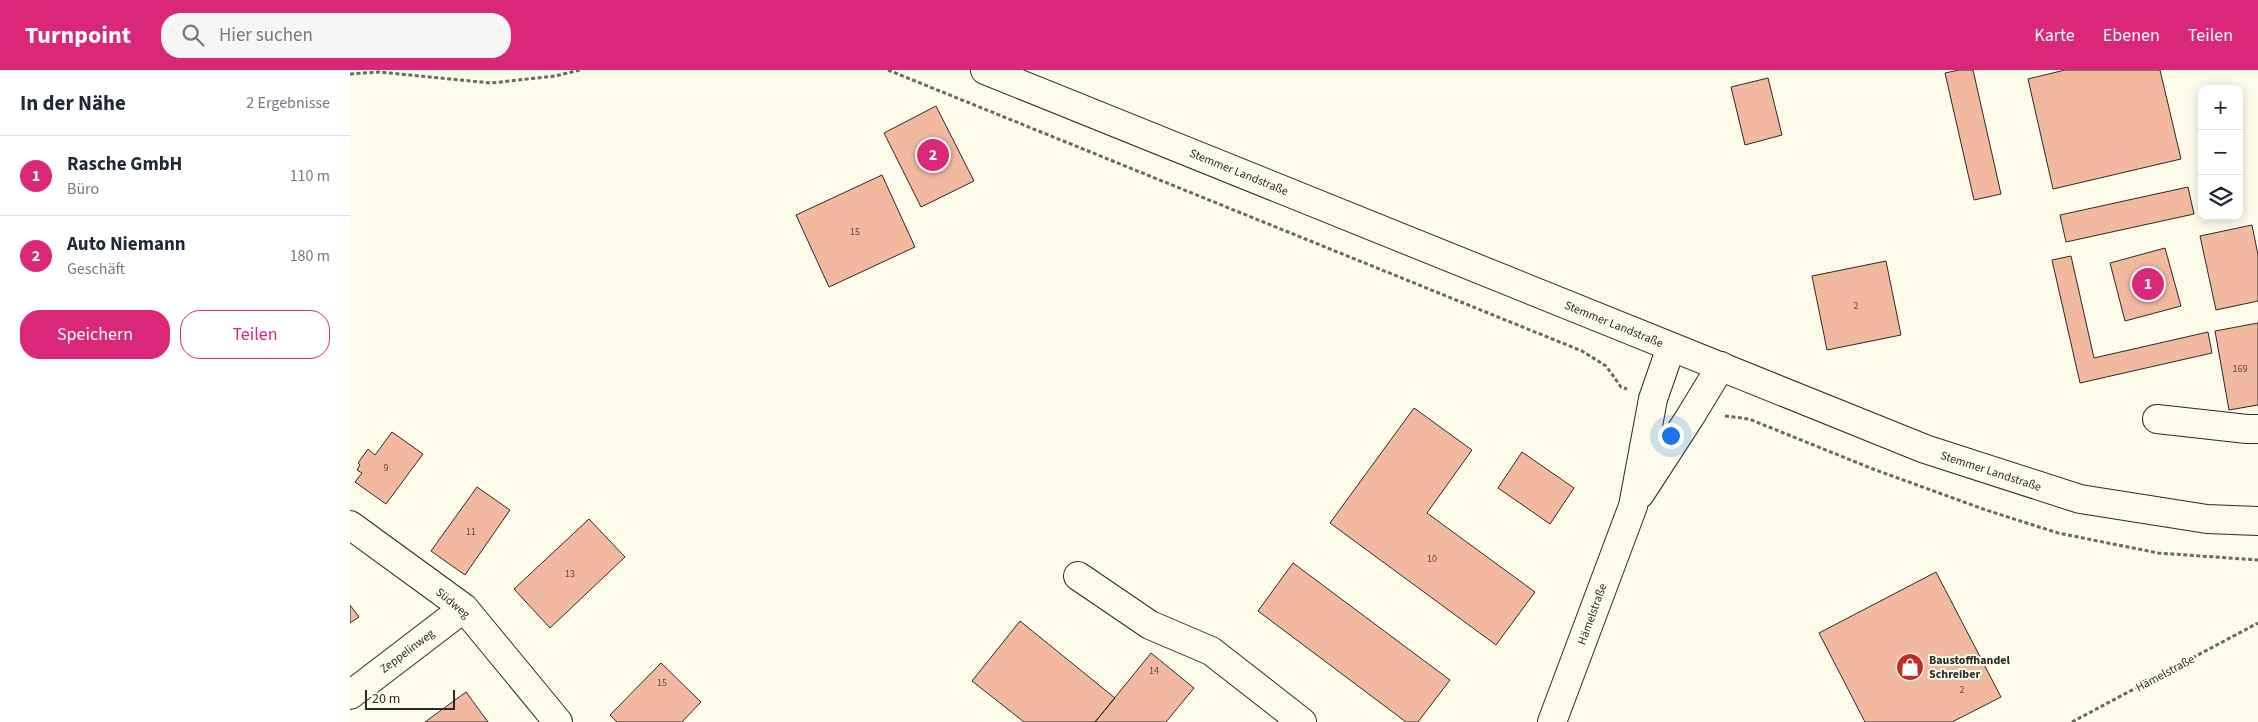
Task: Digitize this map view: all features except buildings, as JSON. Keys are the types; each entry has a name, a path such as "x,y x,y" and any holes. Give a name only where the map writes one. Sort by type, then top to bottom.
{"main road":[{"name":"Stemmer Landstraße","path":"985,70 1925,450 2064,495 2089,501 2189,517 2258,521"},
{"name":"Hämelstraße","path":"1552,722 1633,506 1653,399 1671,347"},
{"name":"Hämelstraße","path":"1633,506 1721,366"},
{"path":"2157,419 2247,429 2258,428"},
{"name":"Südweg","path":"350,525 464,608 558,722"},
{"path":"1078,576 1150,625 1211,651 1302,722"},
{"name":"Zeppelinweg","path":"350,694 464,608"}],"path":[{"path":"350,74 380,72 491,83 555,76 580,70"},
{"path":"888,70 1582,351 1606,366 1622,387 1653,399"},
{"path":"1690,417 1703,426 1723,416 1749,419 1873,469 1986,510 2058,533 2158,553 2258,560"},
{"name":"Hämelstraße","path":"2072,722 2258,623"}],"place":[{"name":"Auto Niemann","path":"933,155"},
{"name":"Rasche GmbH","path":"2148,284"},
{"name":"Baustoffhandel Schreiber","path":"1910,667"}]}
